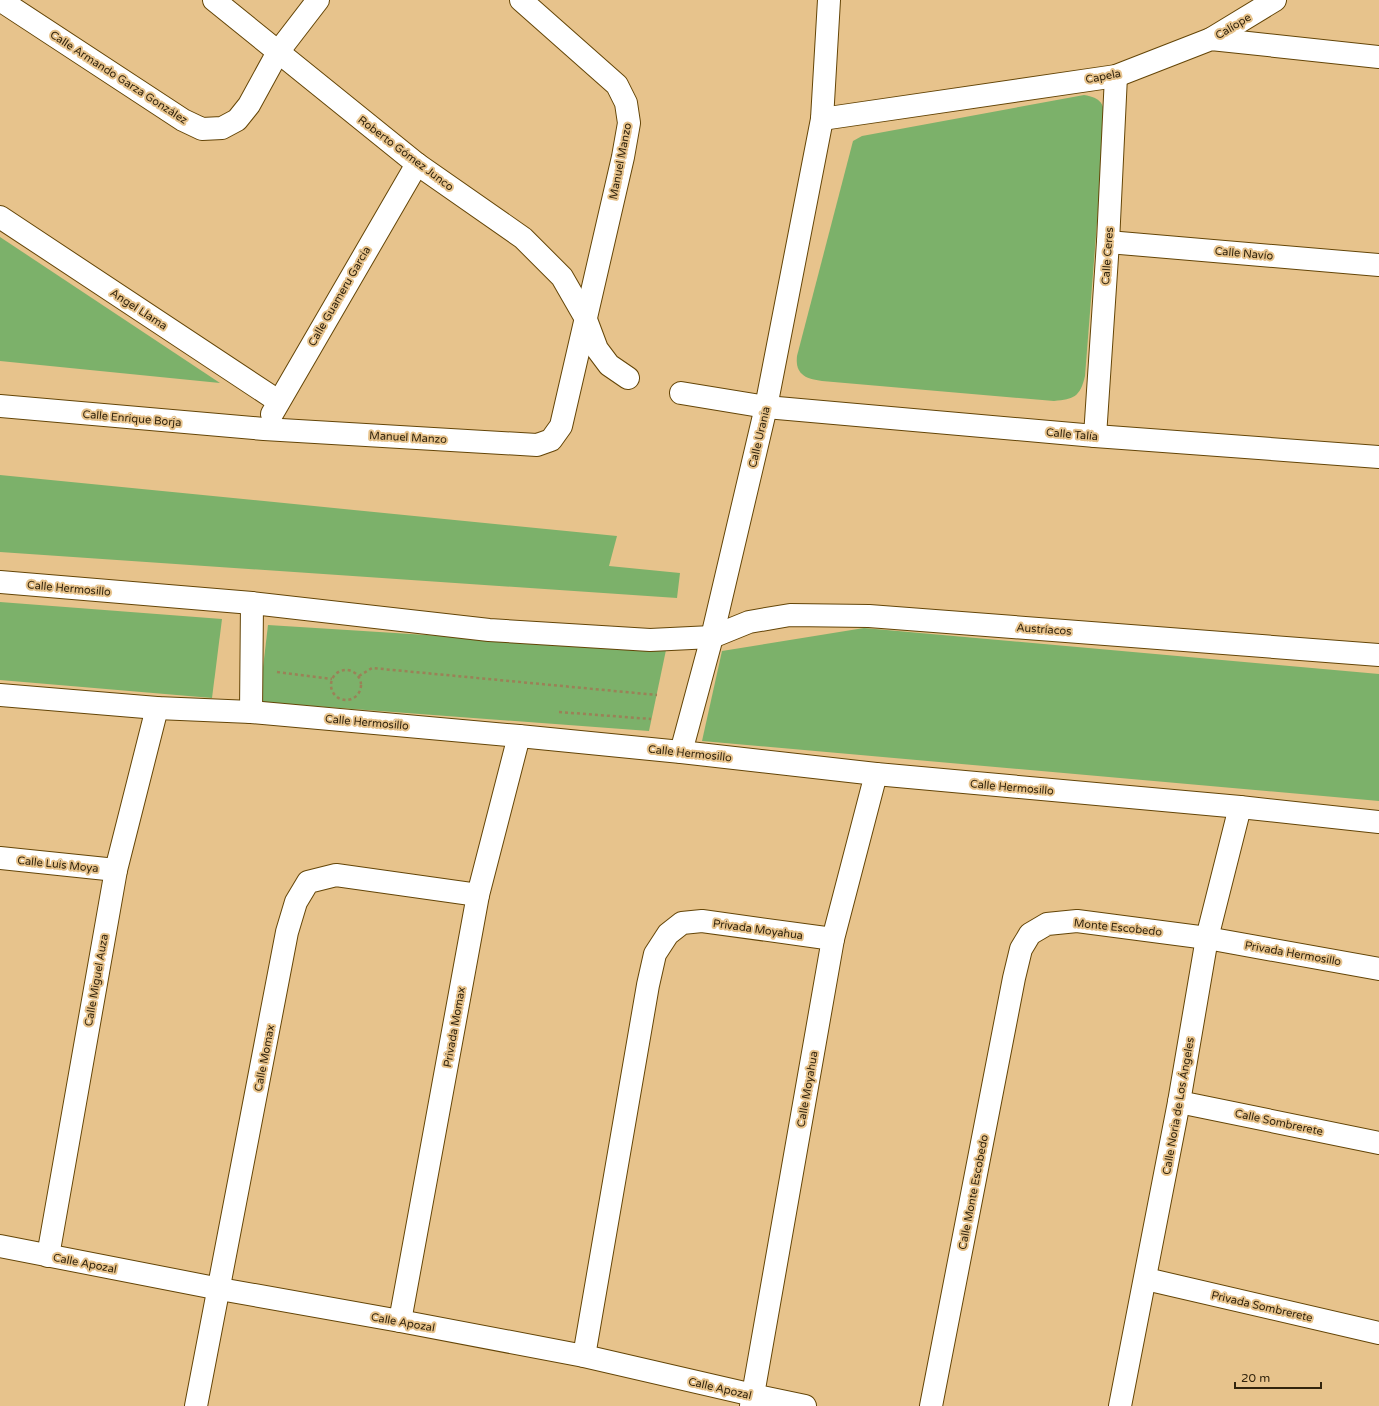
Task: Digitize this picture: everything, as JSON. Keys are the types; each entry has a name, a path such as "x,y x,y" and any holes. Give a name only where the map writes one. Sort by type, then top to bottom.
{"street":[{"name":"Calle Armando Garza González","path":"0,0 183,120 202,129 222,128 237,120 249,105 278,52 318,0"},
{"name":"Roberto Gómez Junco","path":"214,0 417,164 523,238 562,277 585,317 596,349 609,365 628,378"},
{"name":"Manuel Manzo","path":"264,429 537,445 551,440 561,426 623,157 629,123 626,103 617,85 521,0"},
{"name":"Calle Urania","path":"681,752 712,637 766,407 822,119 829,0"},
{"name":"Calíope","path":"1211,39 1275,0"},
{"name":"Capela","path":"822,119 1116,76 1211,39 1379,57"},
{"name":"Calle Ceres","path":"1095,436 1108,242 1116,76"},
{"name":"Calle Guameru García","path":"264,429 278,401 417,164"},
{"name":"Angel Llama","path":"0,217 278,401"},
{"name":"Calle Navío","path":"1108,242 1379,265"},
{"name":"Calle Talía","path":"681,393 766,407 1095,436 1379,458"},
{"name":"Calle Enrique Borja","path":"0,406 264,429"},
{"name":"Calle Hermosillo","path":"0,582 252,603 489,630 650,640 712,637"},
{"path":"250,712 252,603"},
{"name":"Austríacos","path":"712,637 749,622 790,615 869,616 1379,655"},
{"name":"Calle Hermosillo","path":"0,695 157,708 250,712 519,736 681,752 876,774 1240,807 1379,822"},
{"name":"Calle Miguel Auza","path":"48,1256 116,870 157,708"},
{"name":"Privada Momax","path":"400,1320 478,895 519,736"},
{"name":"Calle Moyahua","path":"752,1401 833,939 876,774"},
{"name":"Calle Noria de Los Ángeles","path":"1120,1406 1146,1279 1179,1102 1207,938 1240,807"},
{"name":"Calle Luis Moya","path":"0,858 116,870"},
{"name":"Calle Momax","path":"196,1406 220,1289 287,932 296,902 308,882 336,875 478,895"},
{"name":"Privada Moyahua","path":"584,1356 647,992 655,954 668,934 682,923 702,921 833,939"},
{"name":"Monte Escobedo","path":"1014,978 1022,950 1030,934 1047,924 1077,921 1207,938"},
{"name":"Privada Hermosillo","path":"1207,938 1379,969"},
{"name":"Calle Monte Escobedo","path":"932,1406 1014,978"},
{"name":"Calle Sombrerete","path":"1179,1102 1379,1143"},
{"name":"Calle Apozal","path":"0,1246 220,1289 400,1320 584,1356 752,1401 805,1406"},
{"name":"Privada Sombrerete","path":"1146,1279 1379,1332"}],"path":[{"path":"359,676 372,668 657,695"},
{"path":"343,670 352,670 359,676 362,683 362,689 360,693 352,699 340,699 332,692 332,679 338,672 343,670"},
{"path":"271,672 332,679"}],"green space":[{"path":"1084,95 1094,98 1100,102 1104,109 1105,120 1085,376 1081,388 1075,396 1054,401 822,381 811,379 802,374 798,367 797,356 853,141 862,136"},
{"path":"0,237 220,383 0,361"},
{"path":"0,475 617,536 609,566 680,573 677,598 0,552"},
{"path":"0,602 222,619 212,698 0,680"},
{"path":"268,625 666,650 649,731 259,702"},
{"path":"864,628 1379,674 1379,801 702,741 722,651"}]}
